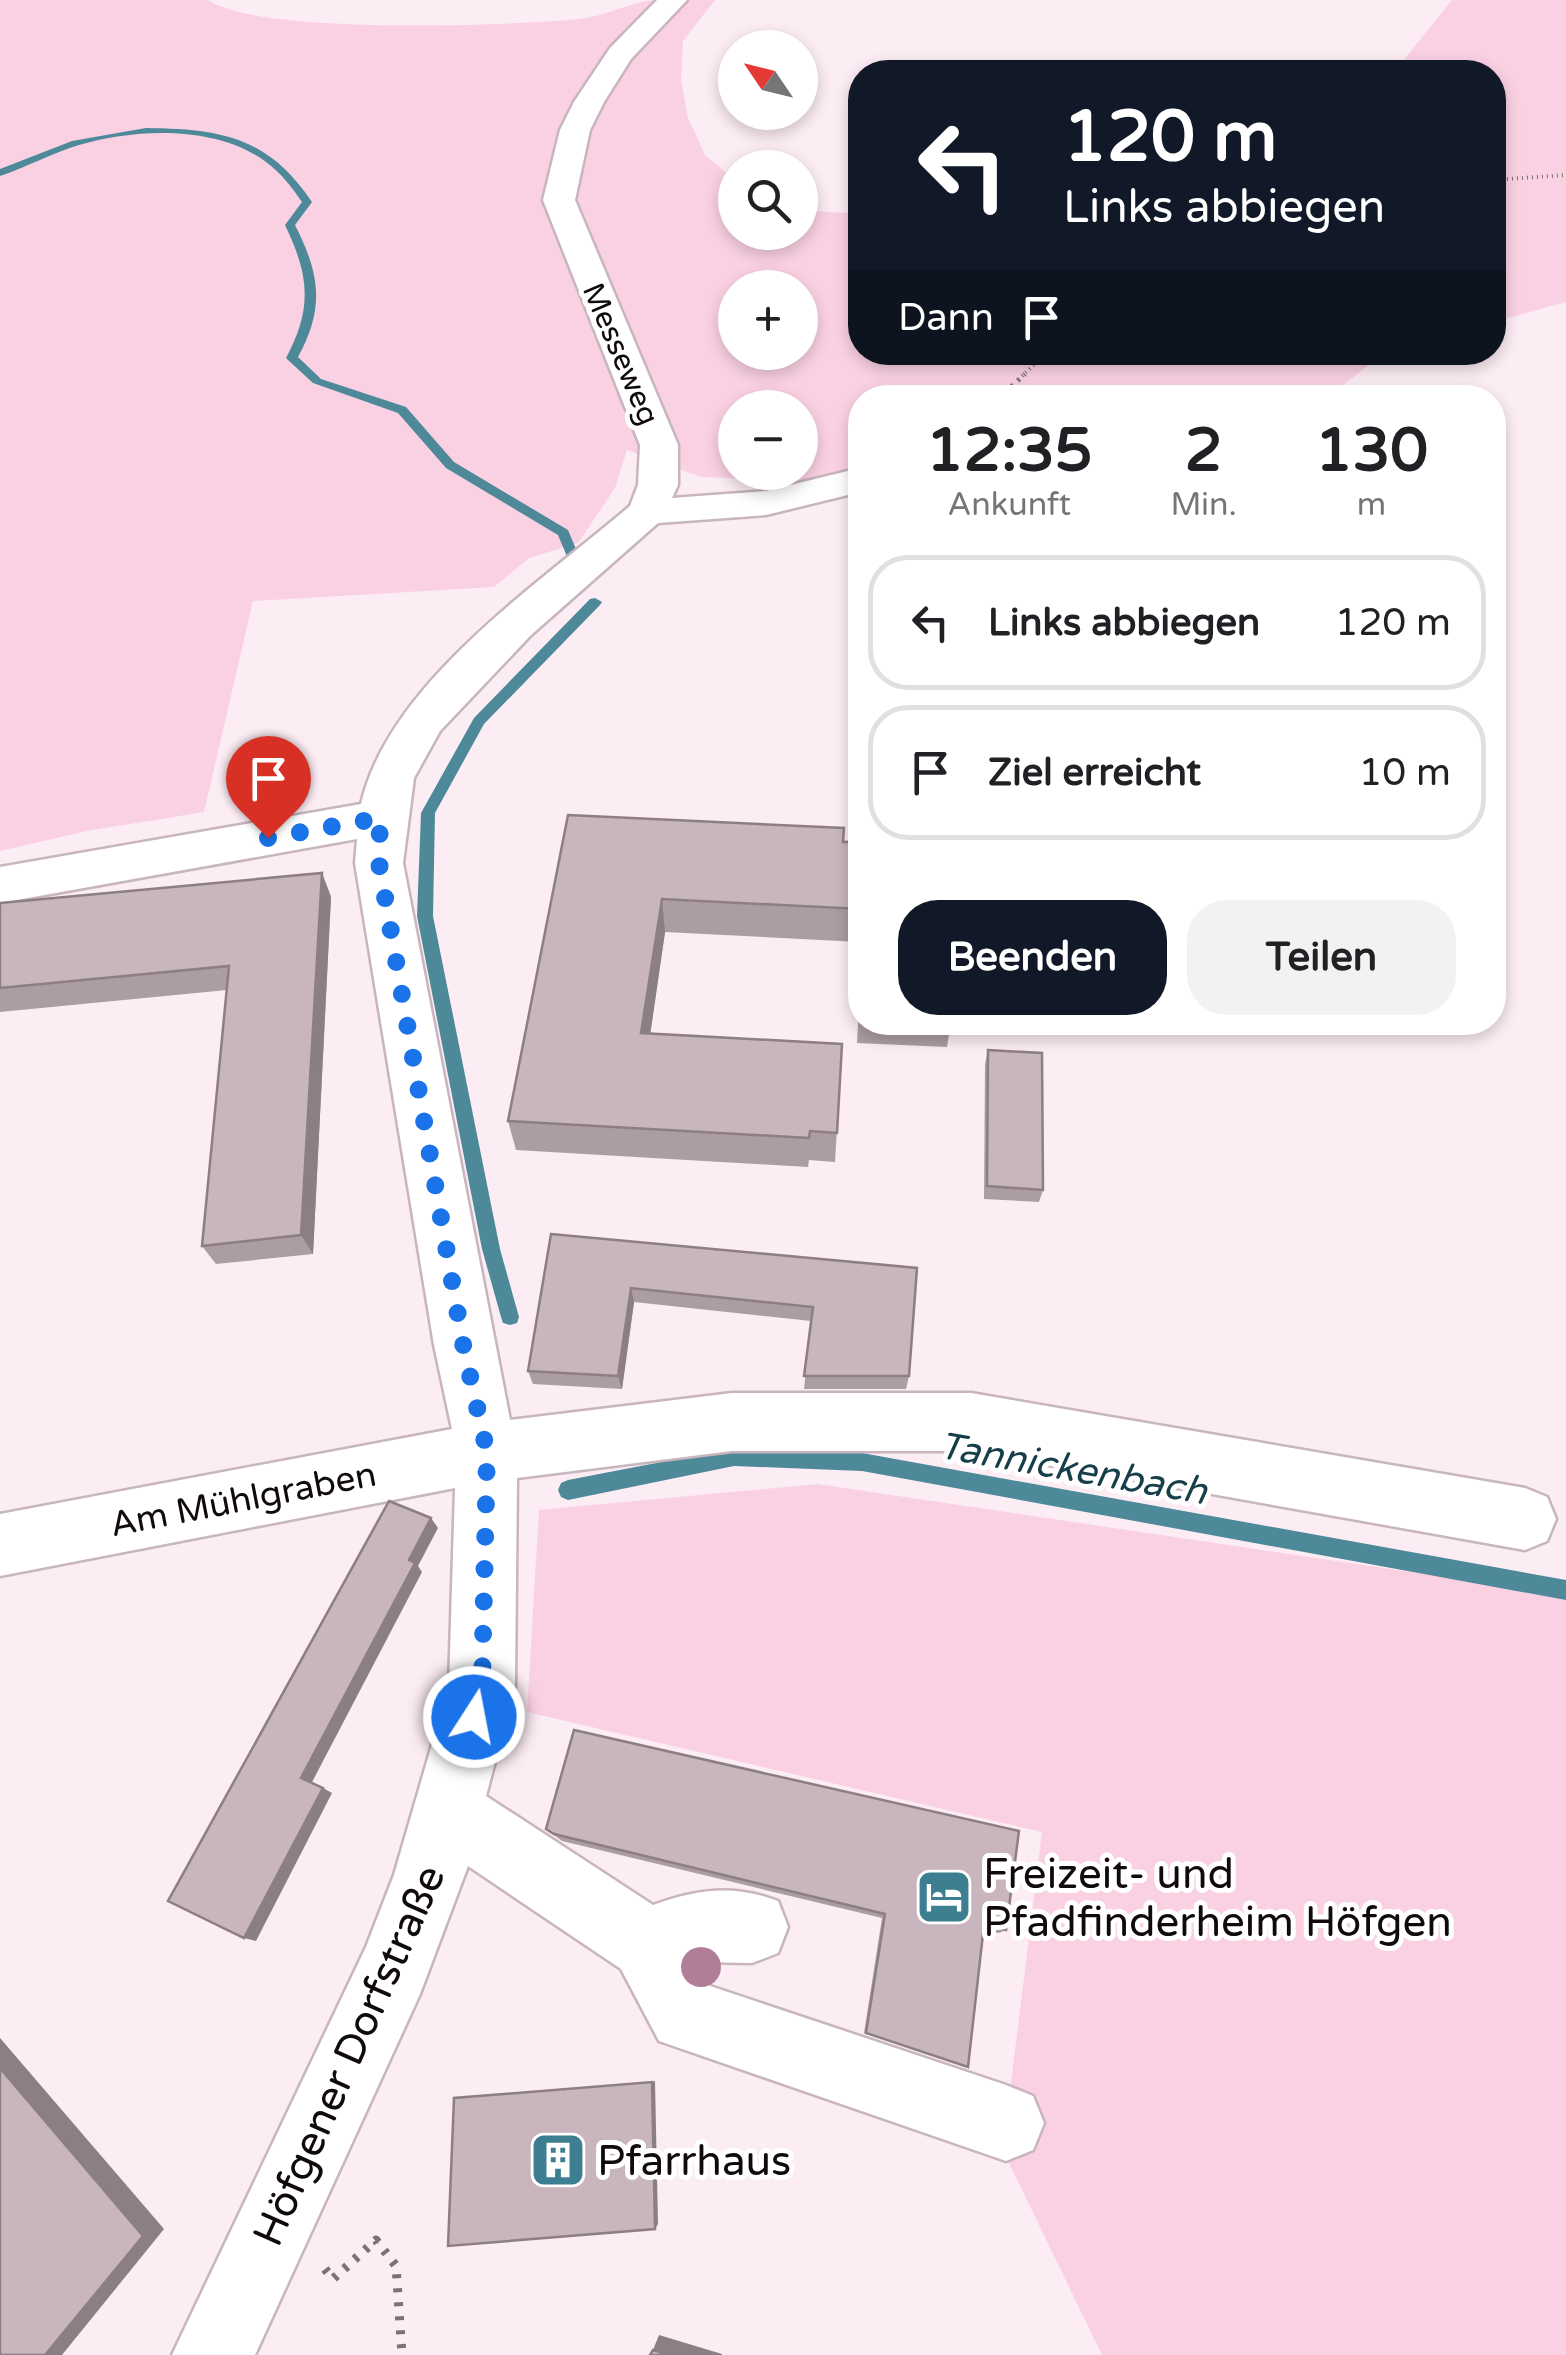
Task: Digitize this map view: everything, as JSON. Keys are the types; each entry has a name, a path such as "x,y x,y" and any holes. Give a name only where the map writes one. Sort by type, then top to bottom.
{"street":[{"name":"Messeweg","path":"647,512 658,484 659,445 559,200 575,130 589,102 620,54 672,0"},
{"path":"0,885 380,818 401,755 443,697 647,512 766,504 848,483"},
{"name":"Höfgener Dorfstraße","path":"213,2355 394,1968 448,1812 482,1686 487,1452 463,1344 379,863 380,818"},
{"path":"487,1452 732,1422 972,1422 1524,1519"},
{"name":"Am Mühlgraben","path":"0,1545 487,1452"},
{"path":"448,1812 646,1943 686,2014 1006,2123"},
{"path":"646,1943 694,1926 752,1927"}],"path":[{"path":"1506,179 1566,175"},
{"path":"1013,385 1034,365"},
{"path":"316,2256 333,2279 376,2240 396,2266 402,2355"}],"shaded area":[{"path":"0,0 208,0 236,11 278,19 445,25 580,19 646,1 715,0 683,41 681,79 688,118 705,155 718,166 718,250 818,250 818,211 848,213 848,365 1369,365 1343,385 848,385 845,490 818,485 818,390 718,390 718,478 701,477 627,450 615,488 578,543 529,558 494,587 253,601 204,812 87,831 0,851"},
{"path":"1452,0 1566,0 1566,302 1506,318 1506,60 1404,60"},
{"path":"817,1484 1566,1595 1566,2355 1102,2355 1007,2159 1006,2123 1042,1832 527,1712 539,1510"}],"building":[{"path":"568,815 844,828 843,842 848,842 848,908 662,899 641,1033 842,1044 837,1133 810,1131 809,1138 508,1121"},
{"path":"322,873 301,1235 202,1246 229,966 0,988 0,903"},
{"path":"988,1050 1042,1053 1043,1190 987,1186"},
{"path":"551,1234 917,1268 909,1376 804,1376 813,1307 631,1288 618,1376 528,1371"},
{"path":"389,1501 431,1518 409,1560 415,1563 301,1778 323,1788 244,1938 168,1901"},
{"name":"Freizeit- und Pfadfinderheim Höfgen","path":"574,1730 1019,1831 1006,1930 984,1925 968,2067 866,2033 885,1914 546,1829"},
{"path":"0,2068 143,2236 45,2355 0,2355"},
{"name":"Pfarrhaus","path":"652,2082 655,2229 448,2246 454,2098"}],"waterway":[{"name":"Tannickenbach","path":"0,173 75,143 146,131 210,135 267,157 290,176 307,202 290,225 305,259 312,292 308,324 292,358 317,381 402,410 450,465 563,533 573,556"},
{"name":"Tannickenbach","path":"510,1317 491,1249 425,916 428,813 479,721 595,602"},
{"name":"Tannickenbach","path":"568,1490 734,1457 862,1462 1566,1590"}],"place":[{"name":"Freizeit- und Pfadfinderheim Höfgen","path":"944,1897"},
{"name":"Pfarrhaus","path":"558,2160"}],"route":[{"path":"268,838 380,818 379,863 463,1344 487,1452 482,1686 474,1717"}]}
